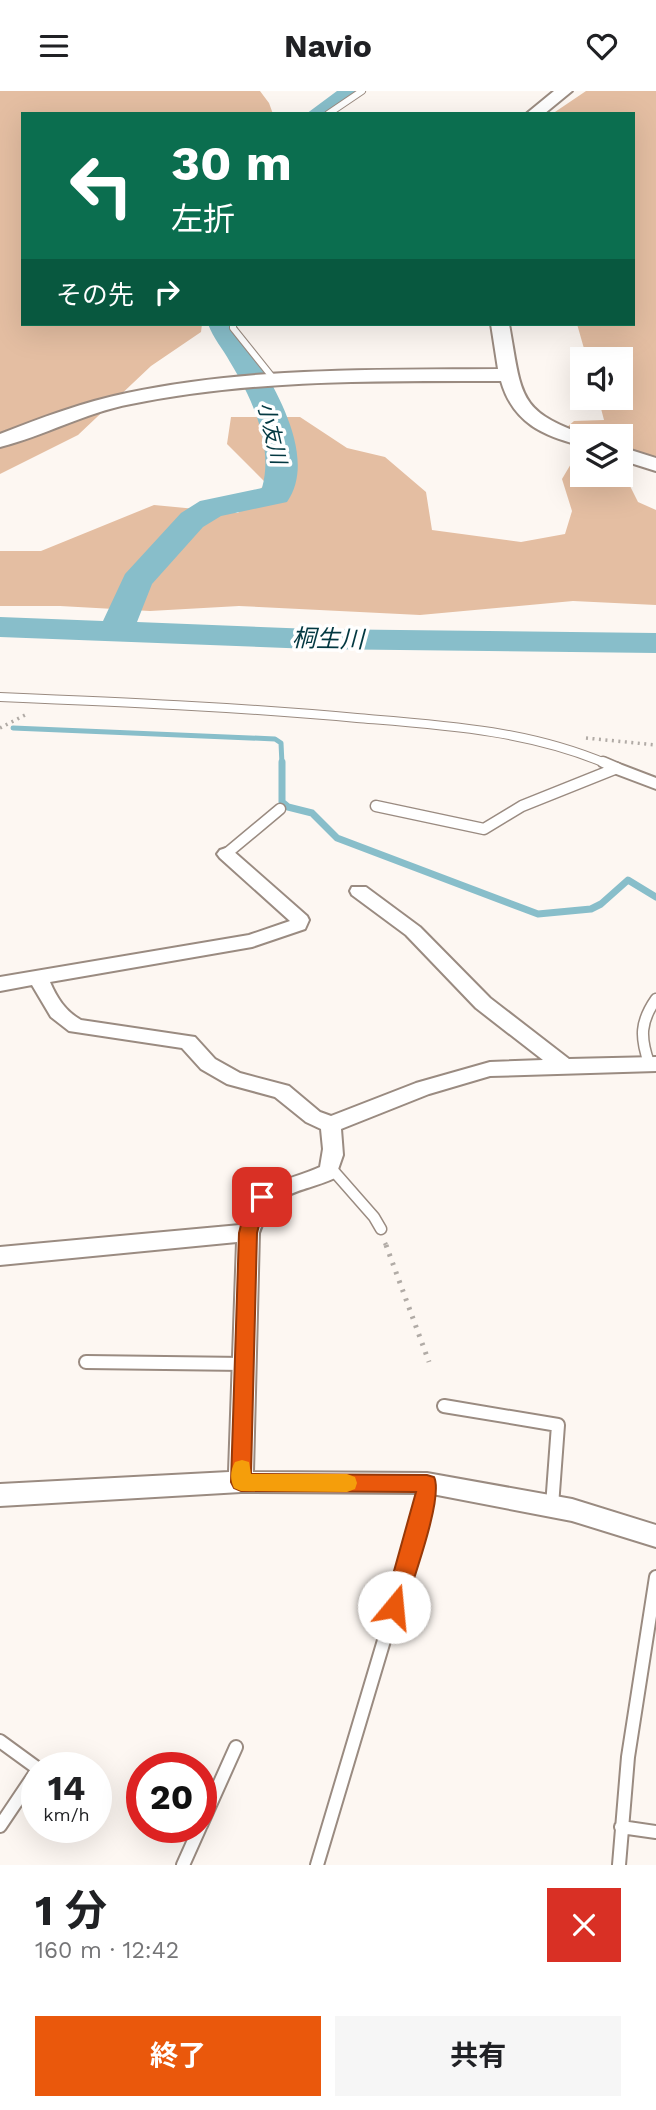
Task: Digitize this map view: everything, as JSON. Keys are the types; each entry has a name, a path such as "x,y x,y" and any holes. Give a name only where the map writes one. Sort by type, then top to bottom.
{"street":[{"path":"537,112 564,91"},
{"path":"500,326 509,375 526,414 545,426 570,435"},
{"path":"0,441 61,417 125,398 190,385 262,379 509,375"},
{"path":"633,457 656,465"},
{"path":"617,768 656,784"},
{"path":"0,984 252,941 298,925 300,920 297,917 226,854"},
{"path":"359,891 413,931 483,1003 566,1068"},
{"path":"39,978 52,1004 64,1020 76,1026 188,1042 208,1064 234,1079 282,1091 313,1117 330,1125 424,1088 490,1069 653,1063"},
{"path":"241,1482 248,1233 254,1209 262,1197 320,1176 331,1168 330,1125"},
{"path":"0,1256 248,1233"},
{"path":"0,1495 241,1482 427,1483 552,1506 656,1536"}],"lane":[{"path":"331,112 362,91"},
{"path":"233,326 262,379"},
{"path":"0,697 212,705 484,729 586,755 617,768"},
{"path":"376,806 484,829 522,806 617,768"},
{"path":"226,854 279,809"},
{"path":"653,1063 641,1041 640,1021 656,999"},
{"path":"331,1168 374,1217 381,1229"},
{"path":"86,1362 244,1364"},
{"path":"444,1406 558,1425 552,1506"},
{"path":"317,1865 425,1503 427,1483"},
{"path":"619,1865 636,1693 656,1577"},
{"path":"0,1741 21,1757"},
{"path":"217,1790 236,1747"},
{"path":"0,1826 21,1794"},
{"path":"621,1827 656,1832"},
{"path":"183,1865 193,1843"}],"path":[{"path":"381,1229 429,1362"}],"shaded area":[{"path":"0,91 260,91 272,112 21,112 21,326 202,326 201,332 151,366 78,435 0,474"},
{"path":"586,91 656,91 656,458 633,451 633,424 571,424 574,421 604,420 601,410 633,410 633,347 584,347 578,326 635,326 635,112 555,112"},
{"path":"231,417 300,417 347,448 385,457 426,492 432,530 521,542 565,534 572,511 562,479 570,466 570,487 630,487 638,502 656,510 656,605 573,601 420,615 239,606 150,611 0,606 0,551 41,551 154,505 238,513 266,483 227,444"}],"waterway":[{"name":"小友川","path":"320,112 353,91"},
{"name":"小友川","path":"116,631 137,581 192,520 211,508 276,495 281,462 275,426 261,391 223,326"},
{"name":"桐生川","path":"0,627 312,639 656,643"},
{"path":"13,728 275,739 281,743 282,764"},
{"path":"282,764 282,802 288,807 312,813 337,838 538,914 591,909 601,904 628,880 656,897"}],"slow traffic":[{"path":"242,1468 241,1482 347,1483"}],"route":[{"path":"262,1197 254,1209 248,1233 241,1482 427,1483 425,1503 394,1607"}]}
